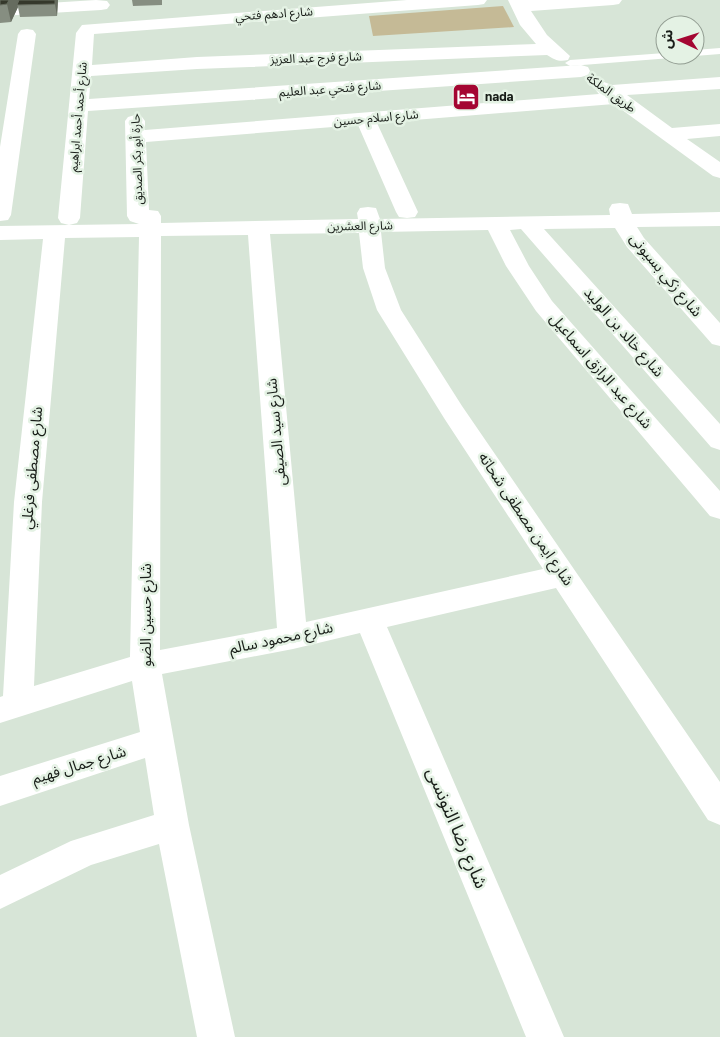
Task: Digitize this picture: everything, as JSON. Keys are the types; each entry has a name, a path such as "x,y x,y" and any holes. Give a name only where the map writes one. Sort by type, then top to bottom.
{"street":[{"name":"شارع ادهم فتحي","path":"99,26 478,0"},
{"path":"518,3 613,0"},
{"path":"0,11 102,3 99,26"},
{"name":"طريق الملكة","path":"518,3 528,24 551,49 720,172"},
{"name":"شارع أحمد أحمد ابراهيم","path":"62,225 78,106 85,31 99,26"},
{"path":"0,215 28,34"},
{"name":"شارع فرج عبد العزيز","path":"82,70 197,63 551,49"},
{"name":"شارع فتحي عبد العليم","path":"78,106 576,67"},
{"name":"شارع اسلام حسين","path":"135,138 365,119 720,83"},
{"name":"حارة أبو بكر الصديق","path":"135,102 135,138 146,221"},
{"path":"365,119 407,212"},
{"path":"667,134 720,130"},
{"name":"شارع العشرين","path":"0,233 62,225 146,221 368,220 527,223 720,208"},
{"name":"شارع العشرين","path":"146,221 258,228 368,220 407,212 621,215 720,219"},
{"name":"شارع زكي بسيونى","path":"621,215 636,242 720,338"},
{"name":"شارع العشرين","path":"0,219 62,225"},
{"name":"شارع ايمن مصطفى شحاته","path":"368,220 374,268 380,288 390,310 448,404 720,810"},
{"name":"شارع حسين الضو","path":"146,221 145,665 172,825 216,1037"},
{"name":"شارع عبد الرازق اسماعيل","path":"496,223 512,258 544,306 720,509"},
{"name":"شارع خالد بن الوليد","path":"527,223 720,441"},
{"name":"شارع مصطفى فرغلي","path":"9,707 28,502 62,225"},
{"name":"شارع سيد الصيفى","path":"258,228 293,637"},
{"name":"شارع محمود سالم","path":"9,707 145,665 293,637 564,575"},
{"name":"شارع رضا التونسى","path":"369,619 545,1037"},
{"name":"شارع جمال فهيم","path":"0,791 158,740"},
{"path":"0,893 83,852 172,825"}],"lane":[{"path":"705,52 720,51"},
{"path":"576,67 655,57"}],"shaded area":[{"path":"503,6 514,27 373,36 369,16"}],"building":[{"path":"0,0 9,0 7,4 0,5"},
{"path":"19,0 55,0 55,4 17,5"}],"place":[{"name":"nada","path":"466,97"}]}
